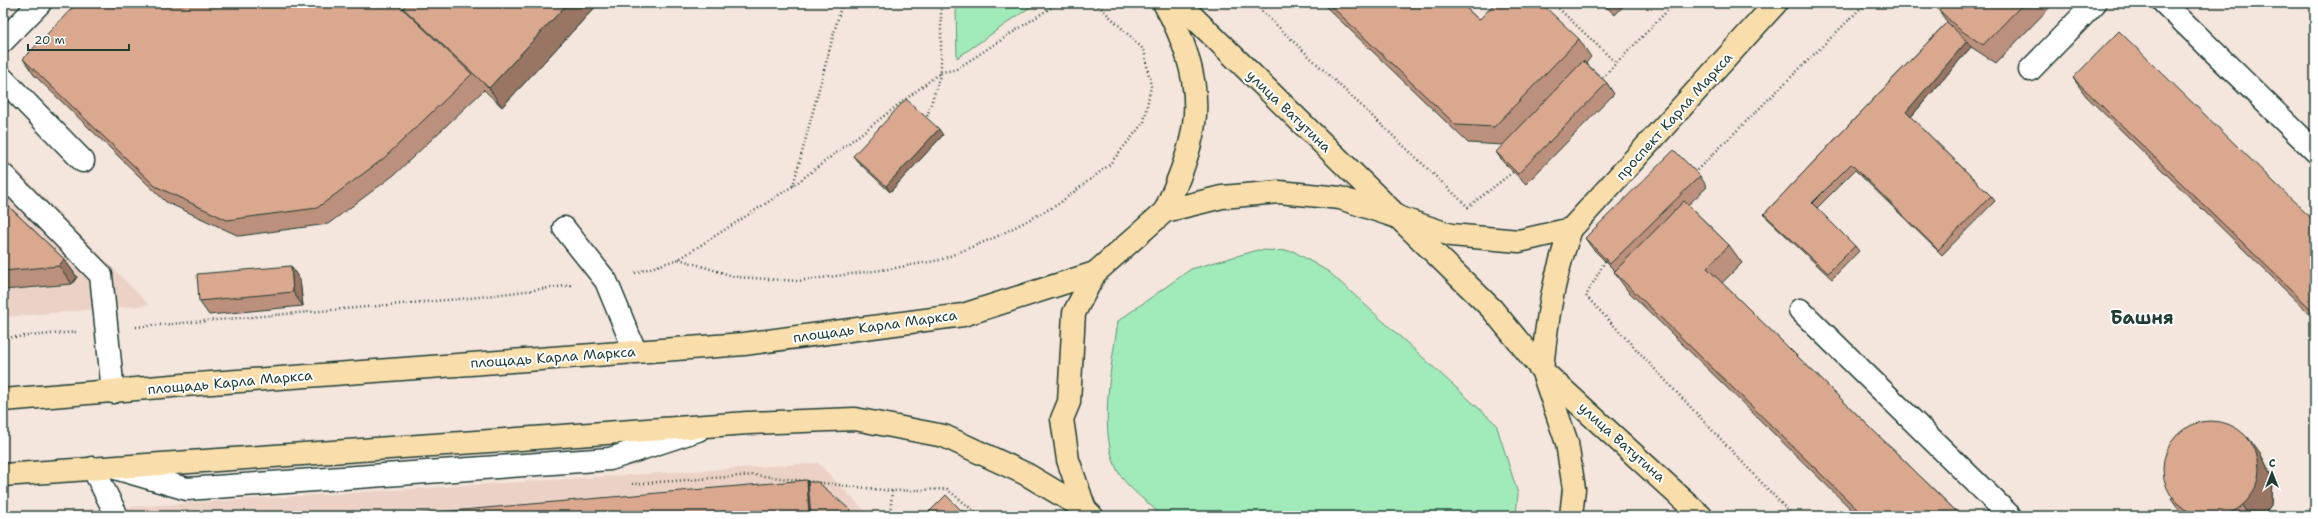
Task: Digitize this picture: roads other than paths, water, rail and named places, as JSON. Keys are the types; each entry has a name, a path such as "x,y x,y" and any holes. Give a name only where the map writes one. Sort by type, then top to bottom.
{"main road":[{"path":"1164,3 1188,59 1195,91 1194,124 1183,168 1165,211"},
{"name":"улица Ватутина","path":"1179,3 1399,218"},
{"name":"проспект Карла Маркса","path":"1571,229 1776,3"},
{"name":"площадь Карла Маркса","path":"1089,513 1068,460 1062,419 1069,402 1074,313 1095,273 1165,211 1222,197 1279,192 1340,198 1451,234 1518,241 1571,229"},
{"name":"площадь Карла Маркса","path":"1399,218 1492,309 1542,370 1567,443 1574,489 1571,516"},
{"name":"площадь Карла Маркса","path":"1542,370 1548,311 1559,262 1571,229"},
{"name":"площадь Карла Маркса","path":"3,400 184,385 744,344 963,314 1095,273"},
{"name":"улица Ватутина","path":"1542,370 1701,516"},
{"name":"площадь Карла Маркса","path":"6,477 102,467 715,425 855,419 944,436 1026,474 1089,513"}],"lane":[{"path":"3,41 40,3"},
{"path":"2030,70 2095,3"},
{"path":"2164,3 2315,151"},
{"path":"3,79 83,161"},
{"path":"3,176 101,275 113,392"},
{"path":"564,228 606,281 636,351"},
{"path":"1800,310 2010,516"},
{"path":"102,467 117,516"}],"district":[{"name":"Башня","path":"2142,318"}]}
